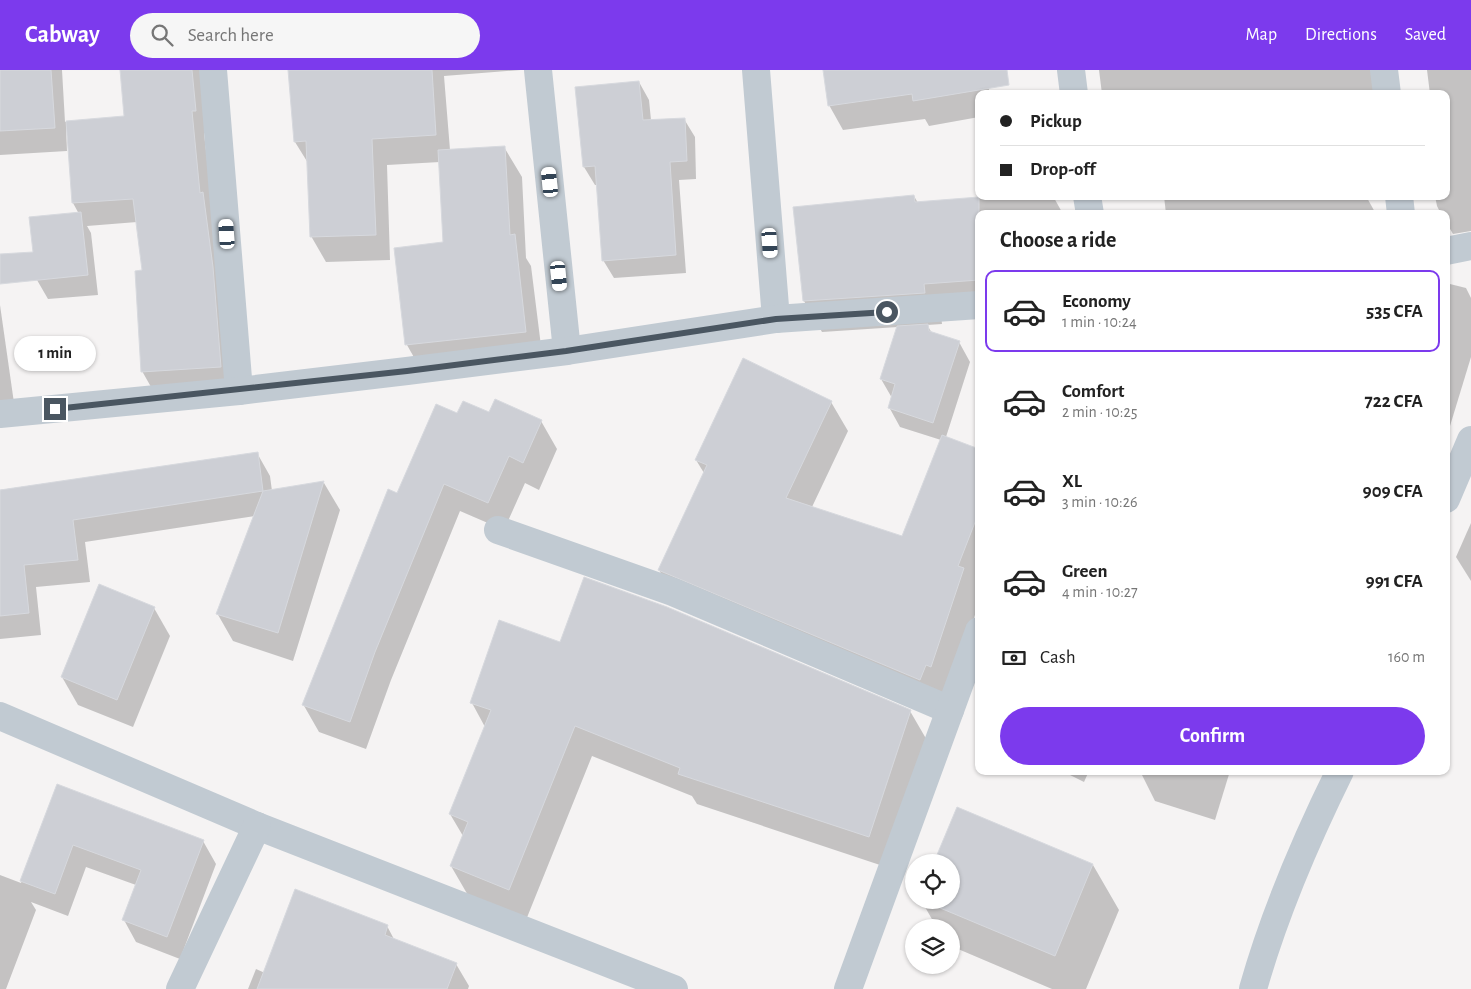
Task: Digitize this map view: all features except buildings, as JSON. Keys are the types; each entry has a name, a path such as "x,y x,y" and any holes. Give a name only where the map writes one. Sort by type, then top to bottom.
{"street":[{"path":"213,70 239,391"},
{"path":"538,70 566,351"},
{"path":"756,70 776,319"},
{"path":"1071,70 1074,90"},
{"path":"1384,70 1386,90"},
{"path":"1450,250 1471,246"},
{"path":"0,414 239,391 566,351 776,319 975,305"},
{"path":"1450,490 1471,440"},
{"path":"498,530 673,592 950,710"},
{"path":"848,989 975,642"},
{"path":"0,716 257,826 674,989"},
{"path":"1253,989 1265,946 1338,775"},
{"path":"180,989 257,826"}],"route":[{"path":"55,409 239,391 407,371 566,351 776,319 887,312"}]}
